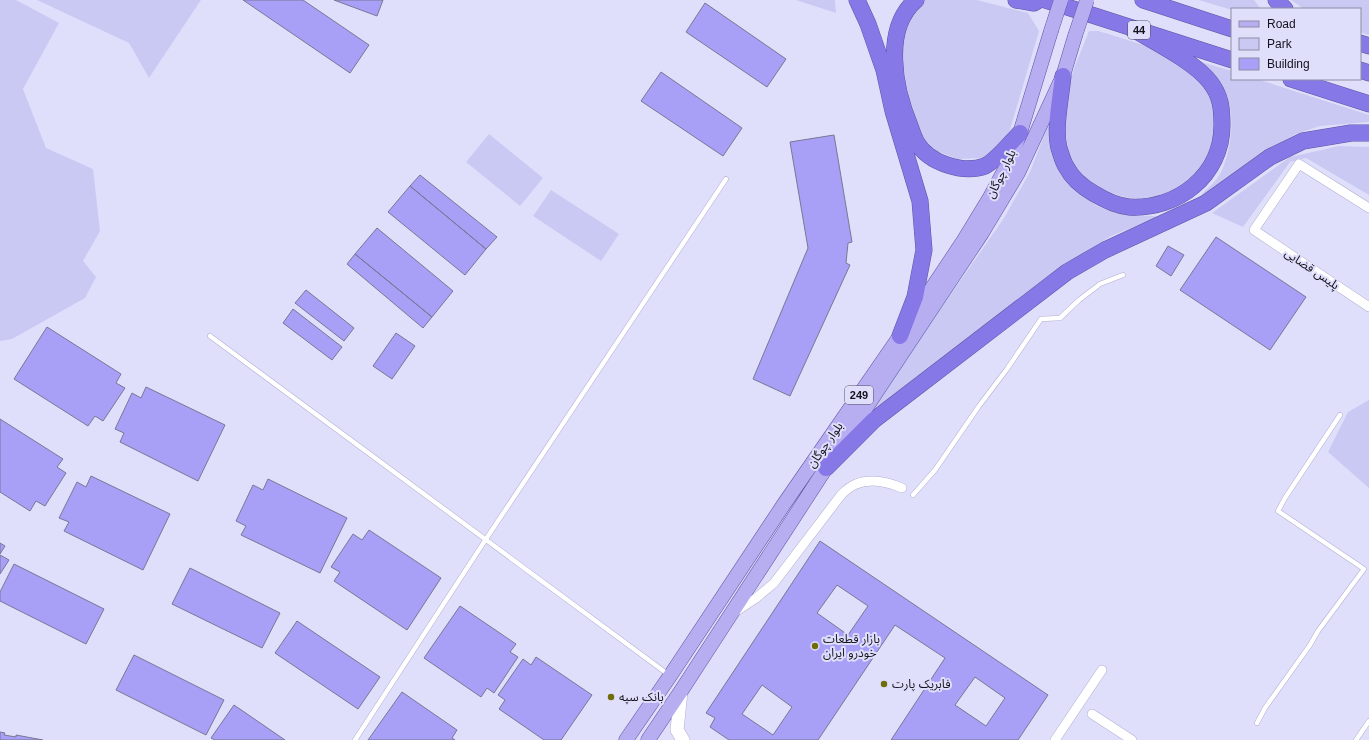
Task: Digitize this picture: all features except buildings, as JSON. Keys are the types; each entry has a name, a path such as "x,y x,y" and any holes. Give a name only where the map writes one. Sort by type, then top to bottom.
{"highway":[{"path":"857,0 868,24 884,70 893,112 920,201 924,250 915,297 900,336"},
{"path":"916,0 902,17 897,32 895,67 899,92 906,117 917,143 932,159 959,168 972,169 986,165 1020,132"},
{"path":"1016,0 1034,3 1039,0"},
{"name":"44","path":"1045,0 1231,60"},
{"name":"44","path":"1143,0 1231,29"},
{"path":"1276,0 1284,8"},
{"path":"1063,76 1058,122 1059,147 1066,168 1084,187 1104,200 1128,207 1154,206 1172,200 1193,188 1213,163 1218,148 1222,133 1222,108 1218,95 1210,82 1195,68 1131,28"},
{"path":"1294,80 1369,104"},
{"path":"826,468 874,420 1068,272 1105,250 1206,203 1270,157 1303,141 1351,133 1369,133"}],"main road":[{"name":"بلوار چوگان","path":"626,740 784,504 900,336 964,240 989,199 1011,158 1061,0"},
{"name":"بلوار چوگان","path":"648,740 986,226 1018,173 1063,76 1087,0"},
{"path":"681,690 677,730 683,740"}],"street":[{"name":"پلیس قضایی","path":"1369,208 1299,164 1254,230 1369,307"},
{"path":"729,616 756,598 774,583 841,495 856,484 871,481 892,484 902,488"},
{"path":"1055,740 1102,670"},
{"path":"1092,714 1132,740"}],"lane":[{"path":"355,740 486,539 726,178"},
{"path":"913,496 935,470 978,406 1007,369 1041,320 1060,318 1079,300 1100,284 1122,275"},
{"path":"210,336 670,676"},
{"path":"1257,723 1265,708 1310,645 1318,631 1364,569 1278,511 1340,415"},
{"path":"1356,740 1369,722"}],"green space":[{"path":"0,0 16,0 59,23 23,89 46,148 93,169 100,231 83,261 96,277 85,298 12,339 0,341"},
{"path":"37,0 201,0 149,78 129,43"},
{"path":"796,0 835,0 836,13"},
{"path":"922,0 977,0 1028,13 1039,31 1010,130 998,148 982,158 957,159 932,149 919,133 910,102 901,53 904,25"},
{"path":"1199,0 1254,0 1260,8 1231,8 1231,10"},
{"path":"1291,0 1369,0 1369,35 1361,32 1361,8 1303,8"},
{"path":"1089,31 1098,31 1143,45 1164,54 1185,65 1200,81 1212,103 1214,110 1214,144 1210,158 1204,167 1187,182 1166,193 1144,198 1130,198 1116,195 1098,187 1085,178 1075,168 1072,163 1068,147 1065,120 1066,96 1071,77"},
{"path":"1198,61 1231,71 1231,80 1260,80 1369,115 1369,122 1320,126 1296,134 1272,147 1197,199 1220,174 1230,144 1231,121 1228,99 1224,90"},
{"path":"1048,125 1051,127 1068,182 1097,206 1123,215 1158,217 1111,236 1047,277 922,375 874,409 871,409 1004,218 1030,172"},
{"path":"489,134 543,178 520,206 466,162"},
{"path":"1339,146 1369,147 1369,195 1306,158 1290,162 1243,227 1212,213 1290,157"},
{"path":"551,190 619,234 601,261 533,216"},
{"path":"1369,400 1369,488 1328,452 1348,412"}],"place":[{"name":"بازار قطعات خودرو ایران","path":"815,646"},
{"name":"فابریک پارت","path":"884,684"},
{"name":"بانک سپه","path":"611,697"}]}
